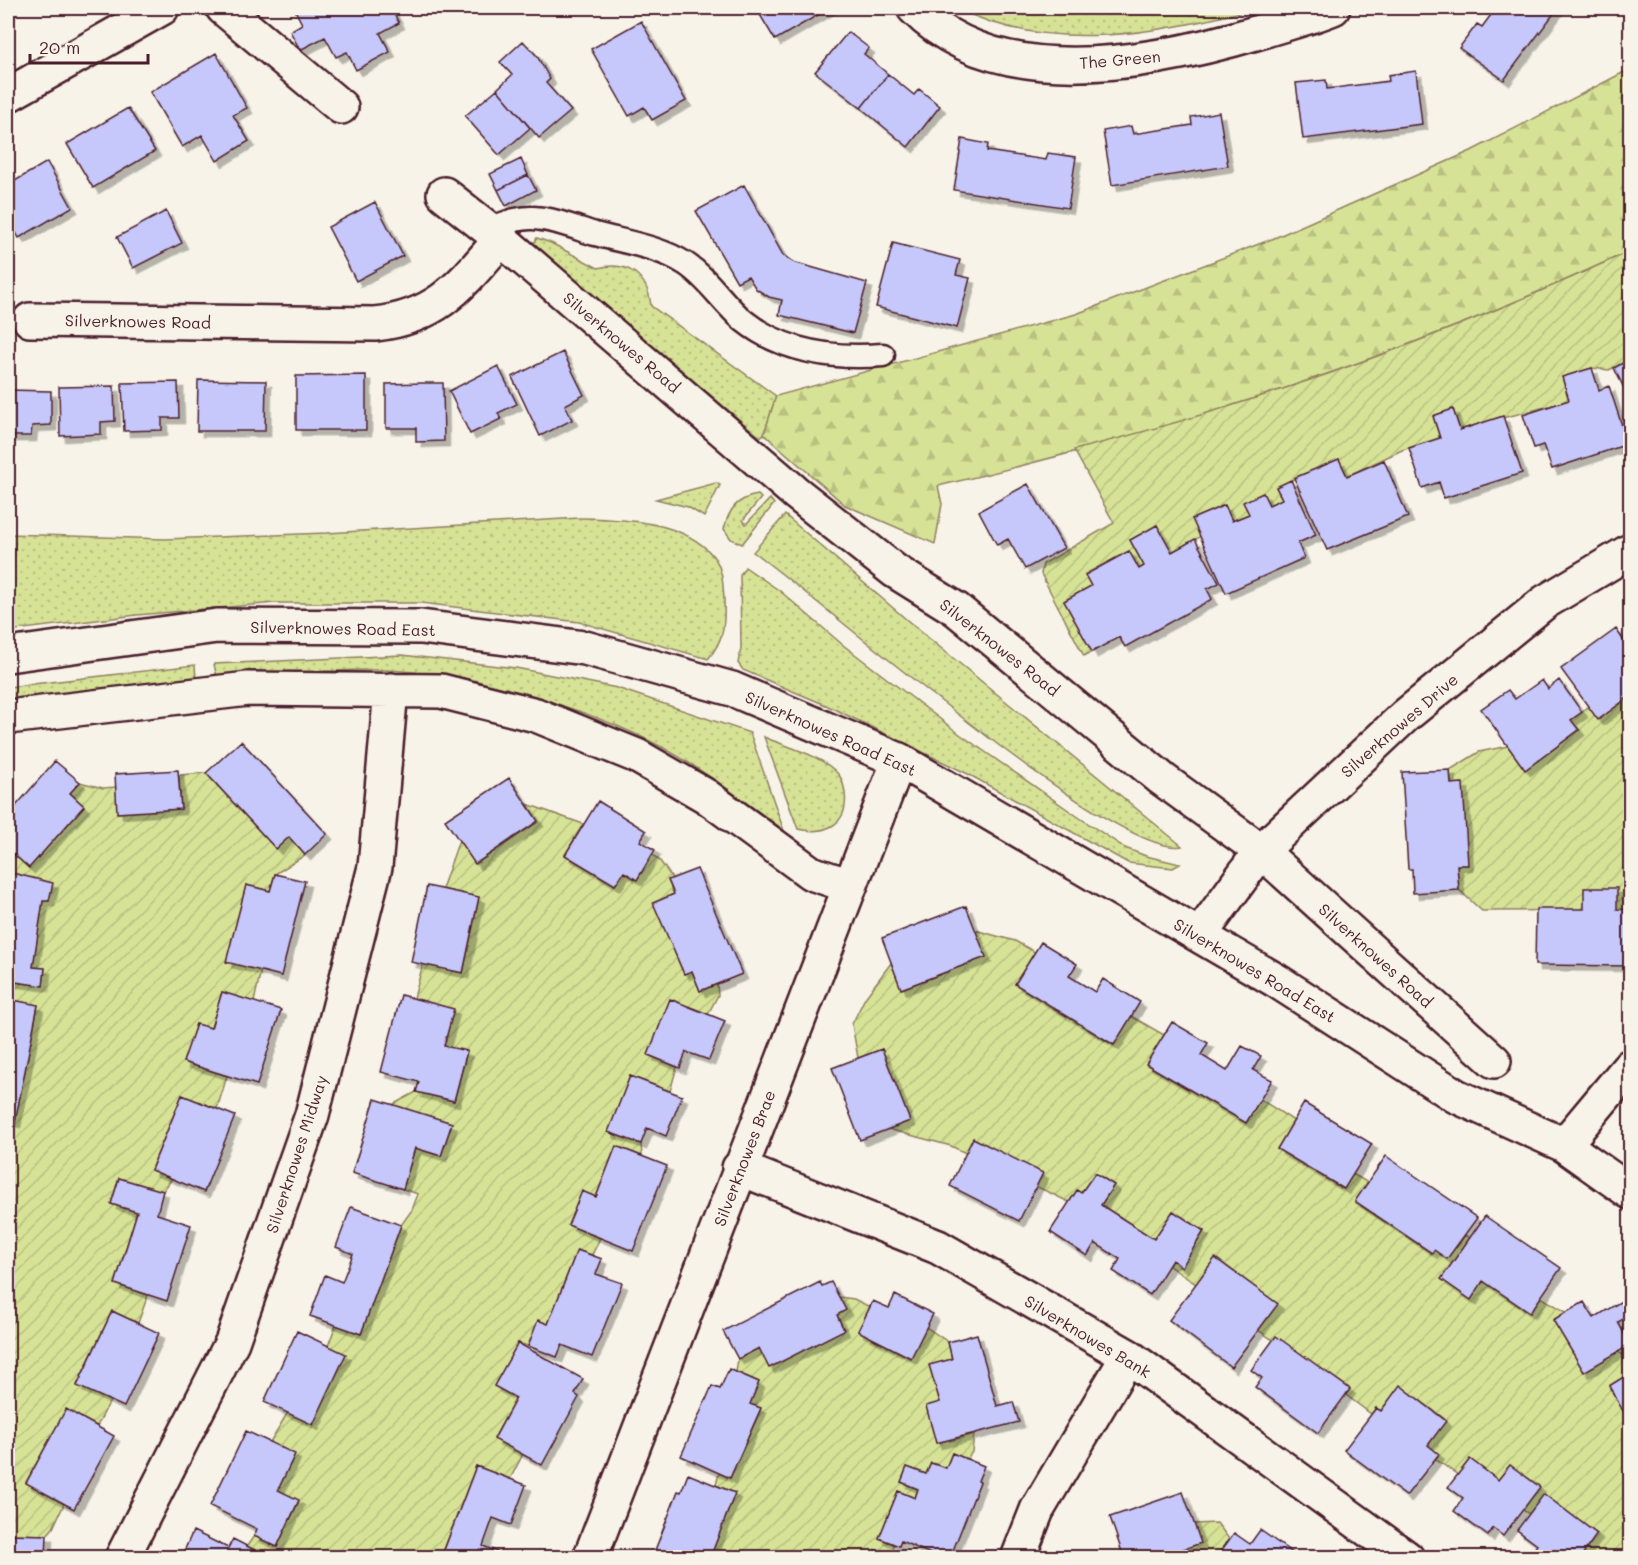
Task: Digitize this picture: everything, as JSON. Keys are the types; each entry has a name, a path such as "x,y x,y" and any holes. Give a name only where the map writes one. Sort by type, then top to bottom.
{"street":[{"path":"8,95 162,8"},
{"path":"223,8 341,107"},
{"name":"The Green","path":"914,8 941,30 1002,55 1041,63 1086,64 1134,60 1224,42 1333,8"},
{"name":"Silverknowes Road","path":"444,194 495,234 734,437 796,493 895,571 956,609 1162,779 1261,851 1494,1061"},
{"name":"Silverknowes Road","path":"30,320 375,324 398,321 440,304 458,288 495,234"},
{"name":"Silverknowes Drive","path":"1200,935 1261,851 1405,716 1545,602 1630,552"},
{"name":"Silverknowes Road East","path":"8,656 217,626 421,627 585,648 732,689 899,760 1277,981 1456,1096 1563,1145"},
{"path":"8,717 248,689 441,691 536,715 637,756 706,796 811,873 850,886"},
{"name":"Silverknowes Midway","path":"122,1557 232,1342 312,1115 375,867 391,690"},
{"name":"Silverknowes Brae","path":"590,1557 899,760"},
{"path":"1630,1066 1563,1145 1630,1192"},
{"name":"Silverknowes Bank","path":"740,1168 938,1247 1128,1356 1407,1557"},
{"path":"1018,1557 1037,1510 1128,1356"}],"lane":[{"path":"495,234 512,220 532,218 558,222 663,253 685,263 704,278 745,322 790,346 852,358 883,355"}],"green space":[{"path":"957,8 1257,8 1183,25 1144,31 1106,35 1067,35 1029,31 992,23"},
{"path":"1630,69 1630,251 1547,288 1377,356 1203,415 1115,441 938,486 942,504 935,544 845,505 764,434 776,396 1076,314 1272,239 1471,151"},
{"path":"537,238 598,268 619,266 635,273 646,286 651,306 776,396 764,434 760,437 533,245"},
{"path":"1630,251 1630,359 1609,370 1592,368 1562,377 1569,400 1460,430 1453,409 1433,416 1440,438 1402,450 1347,476 1339,459 1276,487 1282,499 1269,505 1263,493 1244,502 1249,514 1232,521 1224,505 1193,519 1200,537 1172,552 1157,525 1130,540 1144,566 1139,569 1129,551 1085,574 1091,586 1064,601 1092,652 1084,656 1041,574 1043,564 1114,523 1074,450 1216,410 1357,364 1495,310"},
{"path":"716,483 720,485 704,517 688,507 656,499"},
{"path":"758,495 761,498 743,520 746,524 770,499 774,504 742,544 731,539 724,529 731,510 739,502"},
{"path":"785,515 914,626 1182,846 1148,840 1097,813 1036,772 969,723 753,552"},
{"path":"580,518 632,521 669,528 701,544 713,556 722,577 724,617 720,639 708,659 579,622 421,603 275,603 137,615 8,631 8,534 165,539 327,533"},
{"path":"745,567 780,591 843,645 961,735 1077,816 1125,848 1146,856 1180,864 1173,868 1128,863 968,774 828,706 743,670 738,663 741,648 740,575"},
{"path":"402,655 516,668 617,688 750,733 784,831 735,794 666,749 587,714 518,692 446,676 381,670 320,671 217,678 214,664"},
{"path":"195,665 196,679 8,702 8,687"},
{"path":"1630,696 1630,910 1482,911 1459,890 1457,865 1467,865 1462,783 1451,784 1450,770 1479,752 1508,746 1525,770 1579,730 1571,720 1588,706 1598,719"},
{"path":"764,737 814,757 839,775 844,786 845,804 839,820 826,829 798,829"},
{"path":"206,773 276,849 289,837 305,855 275,874 270,891 246,885 261,970 254,1002 222,992 211,1028 196,1024 184,1062 227,1076 217,1109 182,1095 151,1169 172,1179 163,1191 119,1178 111,1204 137,1212 115,1284 148,1295 138,1323 112,1311 77,1385 110,1401 97,1426 66,1410 26,1482 64,1504 53,1528 47,1535 8,1534 8,1121 15,1122 38,1005 8,999 8,981 43,986 45,969 33,967 43,901 49,901 52,883 8,872 8,849 29,868 84,806 70,793 80,782 103,788 116,787 118,813 181,809 179,775"},
{"path":"527,804 583,824 565,855 615,885 624,872 652,854 660,861 673,879 668,881 674,894 654,903 684,974 692,971 700,991 717,984 718,995 708,1014 670,1000 648,1055 677,1067 670,1091 630,1076 609,1132 641,1144 642,1156 616,1146 596,1197 582,1192 569,1225 600,1238 592,1255 577,1250 548,1324 528,1346 518,1343 494,1386 516,1398 494,1438 523,1454 510,1479 476,1466 441,1557 270,1557 247,1546 254,1536 277,1547 299,1501 278,1490 270,1442 328,1346 336,1325 361,1334 401,1225 412,1210 418,1194 403,1189 415,1148 441,1156 452,1123 392,1105 416,1092 454,1101 467,1052 444,1046 453,1009 414,998 423,964 463,973 479,897 442,889 459,840 476,864 538,822"},
{"path":"975,930 1015,941 1035,952 1015,984 1113,1045 1131,1016 1164,1035 1147,1065 1246,1123 1260,1099 1294,1121 1277,1149 1343,1189 1353,1174 1368,1183 1355,1202 1431,1253 1434,1250 1459,1244 1465,1235 1470,1238 1442,1279 1470,1299 1483,1281 1529,1313 1541,1297 1566,1312 1553,1320 1630,1358 1630,1373 1609,1386 1630,1423 1630,1557 1580,1557 1597,1534 1545,1495 1529,1514 1523,1510 1539,1487 1510,1465 1498,1480 1470,1459 1458,1475 1435,1459 1428,1445 1446,1420 1401,1386 1381,1411 1376,1408 1371,1414 1346,1395 1350,1389 1276,1337 1273,1340 1258,1330 1277,1304 1216,1258 1196,1284 1169,1266 1172,1260 1182,1266 1204,1231 1173,1211 1154,1239 1101,1205 1114,1185 1095,1173 1081,1193 1077,1191 1069,1202 951,1146 888,1129 909,1120 882,1049 858,1058 852,1024 865,998 891,963 902,989 985,957"},
{"path":"839,1297 854,1299 870,1307 858,1331 910,1358 926,1327 948,1342 952,1359 930,1365 950,1441 974,1434 972,1452 967,1459 952,1453 946,1468 931,1463 926,1474 907,1467 901,1482 918,1489 915,1498 898,1491 879,1538 894,1544 892,1557 875,1550 872,1558 710,1558 735,1493 716,1485 719,1473 730,1478 761,1409 750,1404 759,1382 736,1372 738,1359 759,1348 844,1330 837,1315 845,1310"},
{"path":"1217,1523 1229,1539 1216,1557 1158,1558 1200,1543 1194,1524"}],"building":[{"path":"294,8 391,8 399,23 380,33 390,52 356,70 347,52 336,57 325,37 300,50 290,31 302,24"},
{"path":"756,8 830,8 775,40"},
{"path":"1496,8 1558,8 1504,80 1459,48 1477,24 1482,27"},
{"path":"641,21 686,101 652,120 644,107 629,116 591,49"},
{"path":"848,32 869,48 864,54 888,74 861,108 815,72"},
{"path":"523,41 537,56 550,79 546,83 571,111 539,138 497,89 512,75 500,62"},
{"path":"216,53 247,108 233,115 249,141 217,161 202,135 182,147 150,92"},
{"path":"1416,71 1422,124 1303,139 1296,83 1326,80 1327,89 1389,81 1388,75"},
{"path":"888,74 914,95 919,89 940,106 908,147 861,108"},
{"path":"497,89 530,128 499,155 465,116"},
{"path":"128,108 155,151 93,188 67,144"},
{"path":"1219,112 1228,166 1112,185 1103,131 1131,126 1133,134 1192,125 1191,117"},
{"path":"962,139 988,144 987,151 1046,160 1048,153 1076,157 1068,208 954,190"},
{"path":"521,159 528,175 498,190 490,174"},
{"path":"47,162 72,207 19,238 8,218 8,185"},
{"path":"528,175 536,190 506,206 498,190"},
{"path":"744,185 783,255 793,262 867,283 853,333 779,315 782,300 769,297 756,289 748,276 737,282 696,211"},
{"path":"375,202 403,256 356,281 328,227"},
{"path":"166,211 182,243 133,268 117,237"},
{"path":"893,243 960,260 956,275 970,278 957,328 876,307"},
{"path":"563,352 584,395 565,405 572,420 540,436 512,377"},
{"path":"1630,359 1630,395 1628,396 1614,368"},
{"path":"498,366 517,404 498,413 501,419 470,434 449,391"},
{"path":"1592,368 1599,390 1609,386 1628,444 1552,469 1543,445 1534,448 1523,415 1569,400 1562,377"},
{"path":"366,375 366,430 296,430 296,376"},
{"path":"198,380 266,381 265,431 197,431"},
{"path":"178,382 179,418 162,418 162,430 124,431 122,383"},
{"path":"443,383 444,441 416,442 416,428 386,428 386,384"},
{"path":"114,386 115,421 101,422 101,434 60,436 59,387"},
{"path":"8,390 51,391 51,425 32,426 31,436 8,436"},
{"path":"1453,409 1460,430 1503,416 1522,473 1444,498 1439,482 1422,488 1409,448 1440,438 1433,416"},
{"path":"1339,459 1347,476 1384,460 1408,517 1327,550 1294,478"},
{"path":"1291,480 1316,535 1298,543 1304,558 1226,593 1192,519 1225,505 1232,521 1249,514 1243,502 1263,493 1269,505 1282,499 1276,487"},
{"path":"1028,484 1064,548 1025,569 1008,539 997,545 979,511"},
{"path":"1157,525 1172,552 1195,539 1219,583 1207,589 1212,599 1125,647 1119,637 1092,652 1064,601 1091,586 1085,575 1129,551 1139,569 1144,566 1130,540"},
{"path":"1616,629 1630,650 1630,696 1598,720 1561,669"},
{"path":"1542,680 1548,689 1559,680 1582,712 1571,720 1579,730 1525,770 1481,709 1508,690 1515,699"},
{"path":"241,741 327,834 305,855 289,837 276,849 206,773"},
{"path":"55,761 80,782 70,793 84,806 29,868 8,849 8,815"},
{"path":"178,770 181,809 117,813 115,774"},
{"path":"1450,770 1451,784 1463,783 1468,865 1457,865 1459,890 1413,893 1412,869 1408,869 1402,772"},
{"path":"509,778 538,821 475,864 445,820"},
{"path":"598,801 646,831 640,841 655,850 637,880 624,872 615,885 565,855"},
{"path":"697,869 742,974 700,991 692,971 684,974 653,903 674,894 668,880"},
{"path":"8,872 53,883 49,901 43,901 33,967 45,968 43,986 8,981"},
{"path":"275,874 305,881 281,976 226,962 246,885 270,891"},
{"path":"427,886 479,897 463,973 411,962"},
{"path":"1584,888 1617,888 1617,909 1630,910 1630,966 1535,965 1536,909 1584,909"},
{"path":"966,906 986,957 901,989 882,938"},
{"path":"1041,942 1077,964 1069,976 1095,992 1103,979 1140,1002 1114,1045 1015,984"},
{"path":"222,992 281,1010 257,1085 183,1062 196,1024 211,1028"},
{"path":"401,995 454,1009 444,1046 467,1051 454,1101 416,1092 419,1082 381,1072"},
{"path":"8,999 38,1005 15,1122 8,1121"},
{"path":"670,999 725,1021 709,1060 686,1052 680,1068 648,1055"},
{"path":"1172,1022 1208,1043 1201,1055 1227,1071 1242,1046 1261,1056 1253,1070 1272,1080 1246,1123 1146,1064"},
{"path":"882,1049 910,1121 860,1140 832,1068"},
{"path":"630,1076 682,1096 666,1136 647,1128 641,1144 608,1132"},
{"path":"182,1095 235,1116 204,1192 151,1170"},
{"path":"375,1099 452,1123 441,1156 415,1148 403,1189 352,1173"},
{"path":"1304,1103 1372,1144 1344,1189 1277,1149"},
{"path":"973,1138 1043,1173 1019,1221 950,1186"},
{"path":"616,1146 667,1166 633,1251 568,1225 582,1191 596,1197"},
{"path":"1386,1156 1477,1218 1447,1259 1434,1250 1432,1253 1355,1201"},
{"path":"1095,1173 1114,1185 1101,1205 1154,1239 1173,1211 1204,1231 1182,1267 1172,1260 1150,1295 1113,1271 1120,1259 1095,1243 1087,1256 1050,1232 1077,1190 1081,1193"},
{"path":"119,1178 163,1191 157,1214 191,1225 167,1301 115,1284 137,1212 111,1204"},
{"path":"351,1207 401,1225 361,1334 310,1316 325,1275 342,1282 353,1254 336,1247"},
{"path":"1485,1216 1561,1268 1530,1313 1483,1281 1471,1300 1441,1279"},
{"path":"577,1250 602,1259 596,1274 622,1283 592,1357 562,1345 557,1357 528,1346 538,1320 548,1324"},
{"path":"1215,1258 1278,1304 1231,1367 1169,1320"},
{"path":"820,1282 822,1286 831,1282 846,1310 837,1315 844,1330 769,1368 759,1348 738,1359 723,1331"},
{"path":"895,1295 933,1314 911,1358 858,1331 873,1301 889,1308"},
{"path":"1623,1300 1630,1315 1618,1322 1630,1345 1584,1372 1553,1320 1584,1302 1594,1318"},
{"path":"112,1311 159,1333 124,1407 77,1386"},
{"path":"297,1331 346,1354 313,1425 264,1402"},
{"path":"977,1334 997,1406 1013,1402 1019,1422 936,1443 926,1406 940,1402 929,1365 952,1359 948,1342"},
{"path":"1276,1336 1350,1389 1318,1433 1255,1387 1262,1378 1251,1370"},
{"path":"518,1343 583,1379 575,1394 579,1397 542,1465 494,1439 516,1398 494,1386"},
{"path":"729,1369 759,1382 750,1404 761,1408 730,1478 681,1456 712,1386 720,1389"},
{"path":"1630,1373 1630,1423 1609,1386"},
{"path":"1400,1385 1446,1421 1428,1445 1439,1454 1406,1496 1344,1450 1376,1408 1381,1411"},
{"path":"66,1409 114,1436 74,1509 26,1483"},
{"path":"246,1431 295,1454 278,1490 299,1500 277,1547 254,1536 257,1529 210,1506"},
{"path":"952,1453 984,1466 950,1558 940,1558 901,1541 899,1546 879,1538 898,1491 915,1498 918,1489 901,1482 907,1467 926,1474 931,1463 946,1468"},
{"path":"1470,1459 1498,1480 1510,1465 1540,1487 1503,1536 1493,1528 1488,1536 1454,1511 1463,1498 1448,1487"},
{"path":"476,1466 526,1485 511,1525 493,1518 483,1546 500,1553 498,1558 441,1558"},
{"path":"688,1474 735,1493 710,1558 652,1558 678,1491 681,1492"},
{"path":"1183,1492 1201,1543 1158,1558 1124,1558 1110,1517"},
{"path":"1544,1494 1597,1534 1580,1558 1528,1558 1537,1545 1517,1530"},
{"path":"1260,1530 1294,1554 1291,1558 1216,1558 1234,1533 1250,1544"},
{"path":"193,1531 228,1548 233,1539 270,1558 181,1558"},
{"path":"8,1534 47,1535 46,1558 8,1558"},
{"path":"875,1550 892,1557 893,1553 904,1558 872,1558"}]}
